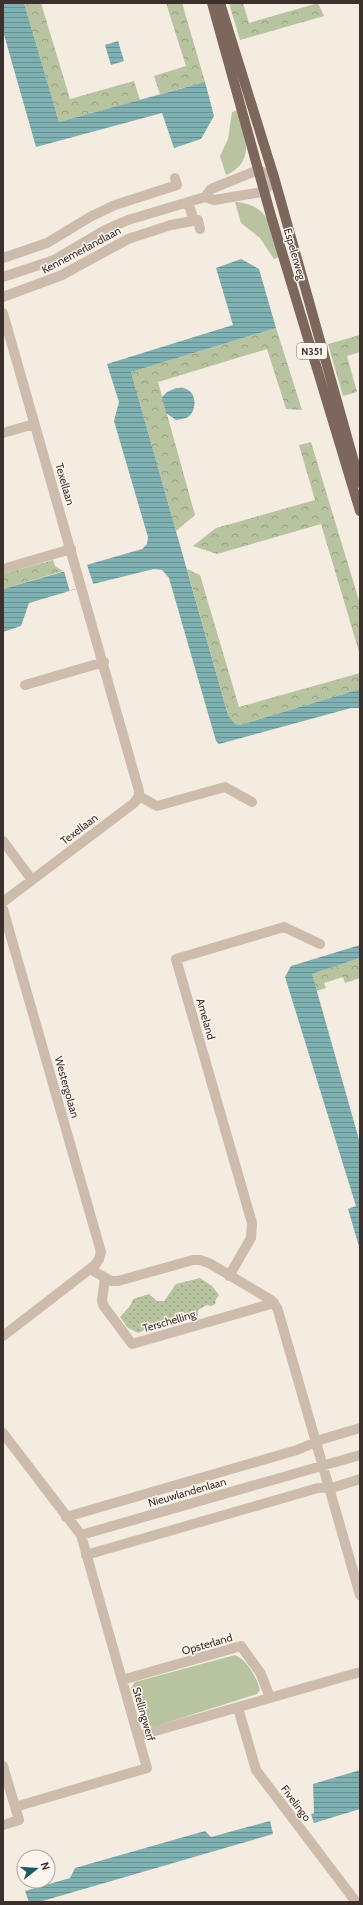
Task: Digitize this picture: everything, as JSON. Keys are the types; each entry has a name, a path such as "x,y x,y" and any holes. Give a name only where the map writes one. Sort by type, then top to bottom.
{"main road":[{"name":"Espelerweg","path":"212,3 258,170 360,511"},
{"name":"Espelerweg","path":"220,3 274,177 360,483"}],"street":[{"path":"258,170 274,177 265,191"},
{"name":"Kennemerlandlaan","path":"205,197 211,189 258,170"},
{"name":"Kennemerlandlaan","path":"3,258 47,243 90,217 115,205 177,185 175,178"},
{"name":"Kennemerlandlaan","path":"3,277 54,260 120,223 205,197 214,200 265,191"},
{"path":"188,202 194,220 198,220 200,229"},
{"name":"Kennemerlandlaan","path":"3,297 62,275 110,247 136,235 194,220"},
{"name":"Texellaan","path":"3,313 138,781 139,796 130,805 3,902"},
{"path":"3,433 34,424"},
{"path":"3,569 71,549"},
{"path":"25,685 104,662"},
{"path":"139,796 157,806 225,786 252,802"},
{"path":"3,841 32,880"},
{"name":"Westergolaan","path":"3,908 100,1244 99,1259 90,1269 3,1336"},
{"name":"Ameland","path":"229,1276 250,1240 252,1220 176,958 284,927 320,944"},
{"path":"90,1269 111,1281 122,1280 197,1260 206,1262 274,1303 277,1308 360,1595"},
{"name":"Terschelling","path":"105,1278 102,1303 132,1344 274,1303"},
{"name":"Nieuwlandenlaan","path":"66,1517 301,1449 360,1428"},
{"path":"3,1433 81,1535"},
{"name":"Nieuwlandenlaan","path":"81,1535 360,1455"},
{"path":"86,1555 318,1488 329,1488 360,1480"},
{"name":"Stellingwerf","path":"15,1807 147,1768 81,1535"},
{"name":"Opsterland","path":"122,1680 241,1646 261,1674 270,1698"},
{"path":"138,1736 360,1672"},
{"name":"Fivelingo","path":"238,1708 256,1770 356,1902"},
{"path":"3,1766 18,1820 3,1825"}],"green space":[{"path":"24,3 41,3 70,99 134,81 140,100 59,122"},
{"path":"166,3 182,3 205,82 160,94 154,76 186,66"},
{"path":"229,3 243,3 249,23 318,3 324,16 240,40"},
{"path":"239,110 244,129 246,147 245,155 242,163 235,170 226,175 220,156 228,139 232,112"},
{"path":"235,202 247,204 263,213 271,228 279,257 274,259 260,238 241,223"},
{"path":"276,328 302,410 286,409 267,349 158,382 195,515 176,531 131,372"},
{"path":"360,335 360,352 347,356 357,392 343,396 328,344"},
{"path":"311,442 360,604 360,655 321,524 217,554 193,546 216,528 315,500 299,445"},
{"path":"53,560 55,566 63,571 3,589 3,574"},
{"path":"187,569 200,575 239,707 360,673 360,689 240,725 235,724 228,715"},
{"path":"360,958 360,978 345,983 343,977 324,983 326,988 316,991 312,974"},
{"path":"200,1278 212,1286 219,1295 215,1301 216,1303 212,1306 207,1305 198,1310 198,1317 183,1322 181,1317 146,1326 143,1331 138,1333 128,1328 120,1317 130,1306 133,1299 149,1294 157,1301 164,1301 176,1284"},
{"path":"235,1655 244,1661 257,1680 260,1690 257,1694 153,1727 143,1724 131,1688 135,1682"}],"water":[{"path":"3,3 24,3 59,122 205,82 214,116 201,139 174,148 162,113 36,147 3,31"},
{"path":"118,41 124,61 111,65 105,45"},
{"path":"241,259 259,269 276,328 131,372 228,715 235,724 240,725 360,689 360,708 351,708 219,744 216,741 169,578 162,570 154,569 93,584 29,603 21,626 3,632 3,589 142,549 147,544 148,537 114,421 119,402 107,364 233,325 216,268"},
{"path":"176,388 184,388 190,391 194,398 194,407 193,411 187,418 176,420 166,413 162,397 167,392"},
{"path":"360,945 360,958 312,974 360,1143 360,1250 348,1209 356,1206 285,977 291,966"},
{"path":"360,1770 360,1809 314,1823 311,1814 314,1813 313,1784"},
{"path":"270,1821 273,1834 39,1902 29,1902 25,1891 32,1889 56,1889 56,1882 70,1878 75,1868 205,1831 211,1837"}],"pier":[{"path":"86,562 94,586 90,585 71,590 70,592 64,571 61,570 65,571 84,565"}]}
